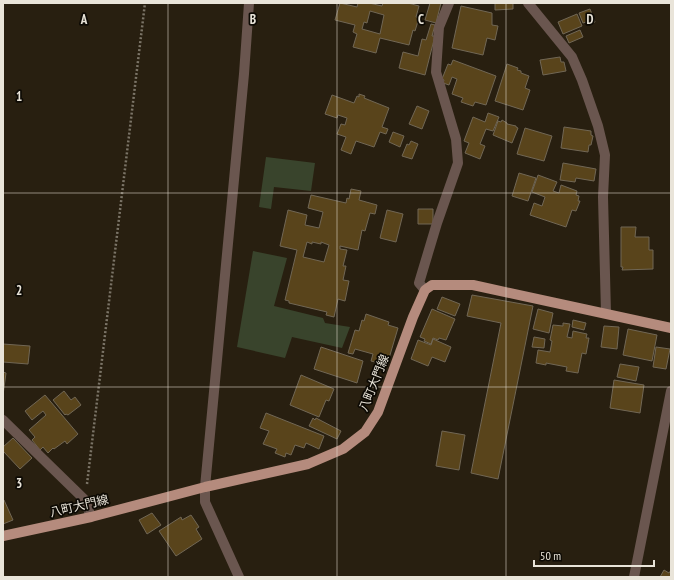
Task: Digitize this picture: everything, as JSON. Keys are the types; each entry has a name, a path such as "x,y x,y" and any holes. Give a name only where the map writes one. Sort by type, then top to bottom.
{"main road":[{"path":"425,290 432,285 473,285 671,328"},
{"name":"八町大門線","path":"3,536 91,517 205,487 308,464 343,450 365,432 378,412 413,317 425,290"}],"street":[{"path":"239,577 205,502 205,487 243,90 249,3"},
{"path":"425,290 419,283 437,223 458,164 456,139 436,72 439,27 448,3"},
{"path":"528,3 572,58 582,80 598,126 605,155 603,197 606,313"},
{"path":"634,577 671,391"},
{"path":"3,420 85,500 91,517"}],"path":[{"path":"85,500 145,3"}],"green space":[{"path":"266,157 315,163 311,191 274,187 271,209 259,207"},
{"path":"253,251 287,258 274,306 323,318 325,323 350,327 342,348 292,337 285,358 237,347"}],"building":[{"path":"340,3 357,7 358,3 369,3 382,6 383,3 408,3 419,6 416,17 419,18 415,31 413,30 409,45 380,38 376,53 353,47 357,34 353,32 355,25 335,20","holes":["370,11 384,15 380,34 362,29 364,22 367,23"]},
{"path":"430,3 441,3 436,23 425,20"},
{"path":"495,3 513,3 513,9 495,10"},
{"path":"461,6 492,13 492,25 498,26 495,40 487,38 483,55 452,48"},
{"path":"590,9 595,22 590,24 589,21 583,23 579,13"},
{"path":"577,14 582,26 563,34 558,22"},
{"path":"431,24 435,25 432,36 435,36 425,75 399,68 403,52 418,56 422,39 426,40"},
{"path":"580,30 583,37 569,43 566,36"},
{"path":"560,57 561,62 564,62 566,71 543,75 540,60"},
{"path":"453,60 496,76 486,105 475,102 473,106 461,102 463,98 452,94 457,79 452,77 449,85 443,83 444,80 442,79 448,64 451,65"},
{"path":"507,64 518,68 517,70 521,71 521,73 529,76 525,88 530,90 523,110 495,101"},
{"path":"359,94 365,96 364,98 389,108 382,127 388,129 386,134 380,132 374,147 356,141 351,154 341,150 346,137 337,134 341,124 345,125 347,118 338,115 337,118 325,114 332,95 354,103 357,96 359,97"},
{"path":"417,106 429,111 422,129 409,124"},
{"path":"488,113 499,117 493,131 486,129 480,144 485,146 480,159 465,153 469,143 464,141 473,117 485,122"},
{"path":"502,120 507,124 518,128 512,143 493,135 498,121 501,122"},
{"path":"564,127 591,131 591,135 593,136 588,152 561,148"},
{"path":"525,128 552,136 544,161 517,154"},
{"path":"393,132 404,136 400,147 389,142"},
{"path":"411,141 418,144 412,159 402,156 407,144 409,145"},
{"path":"563,163 596,169 594,181 576,178 575,182 560,180"},
{"path":"519,173 536,178 528,201 512,196"},
{"path":"538,175 557,182 553,191 559,193 561,185 577,191 576,195 579,196 578,201 580,201 576,211 572,210 566,227 530,215 534,203 542,206 545,197 532,192"},
{"path":"351,189 361,191 359,200 377,205 375,214 370,213 365,231 362,230 358,250 340,246 340,249 347,250 343,266 346,266 343,280 349,281 345,301 338,299 334,317 326,315 327,312 289,303 289,301 285,300 297,250 280,246 288,210 307,215 305,225 319,228 323,212 308,208 311,195 346,203 347,198 349,199","holes":["307,242 312,244 312,242 321,244 321,242 329,245 324,262 303,257"]},
{"path":"418,209 433,209 433,224 418,224"},
{"path":"387,210 403,214 396,242 380,238"},
{"path":"621,227 636,227 635,237 649,237 649,250 653,250 653,269 622,270"},
{"path":"472,295 533,306 498,479 471,473 501,323 467,316"},
{"path":"442,297 460,304 455,316 437,309"},
{"path":"432,309 455,319 446,340 439,338 438,340 433,338 431,344 424,341 425,339 420,337"},
{"path":"538,309 553,313 549,333 533,329"},
{"path":"366,314 389,322 388,325 398,328 387,365 371,361 373,354 355,349 353,354 348,353 355,330 359,331 362,320 364,321"},
{"path":"573,320 586,323 584,330 572,327"},
{"path":"563,323 570,324 567,337 572,338 573,331 587,334 586,338 589,338 586,354 582,353 578,373 566,371 567,367 546,363 546,365 536,363 538,350 550,352 552,341 550,340 553,325 563,326"},
{"path":"604,326 619,327 617,349 601,347"},
{"path":"628,329 657,335 652,361 623,355"},
{"path":"534,337 545,339 544,348 532,347"},
{"path":"433,339 451,347 445,362 432,357 428,366 411,359 418,340 431,345"},
{"path":"3,344 30,346 28,364 3,362"},
{"path":"321,347 363,361 357,383 314,369"},
{"path":"656,347 670,349 666,369 653,367"},
{"path":"620,364 639,367 636,381 617,377"},
{"path":"3,372 6,373 3,395"},
{"path":"301,375 334,389 329,401 326,400 319,417 290,405"},
{"path":"614,380 644,385 640,413 610,408"},
{"path":"64,391 71,400 75,397 81,405 68,415 65,415 53,400"},
{"path":"45,395 78,434 67,444 65,441 54,449 53,448 48,453 43,447 40,450 32,440 35,437 29,430 46,415 43,411 32,420 25,411"},
{"path":"266,413 324,436 319,449 306,443 304,448 295,445 291,455 286,453 285,457 275,453 277,449 263,444 269,431 260,428"},
{"path":"313,418 315,420 316,418 341,431 337,439 309,426"},
{"path":"442,431 465,435 459,470 436,466"},
{"path":"13,438 32,458 20,469 3,451 3,447"},
{"path":"4,500 13,520 3,524 3,501"},
{"path":"152,513 161,525 147,534 139,520"},
{"path":"191,515 199,527 196,529 202,539 176,556 159,531 181,517 182,520"},
{"path":"664,570 669,573 671,570 671,577 660,577"}]}
